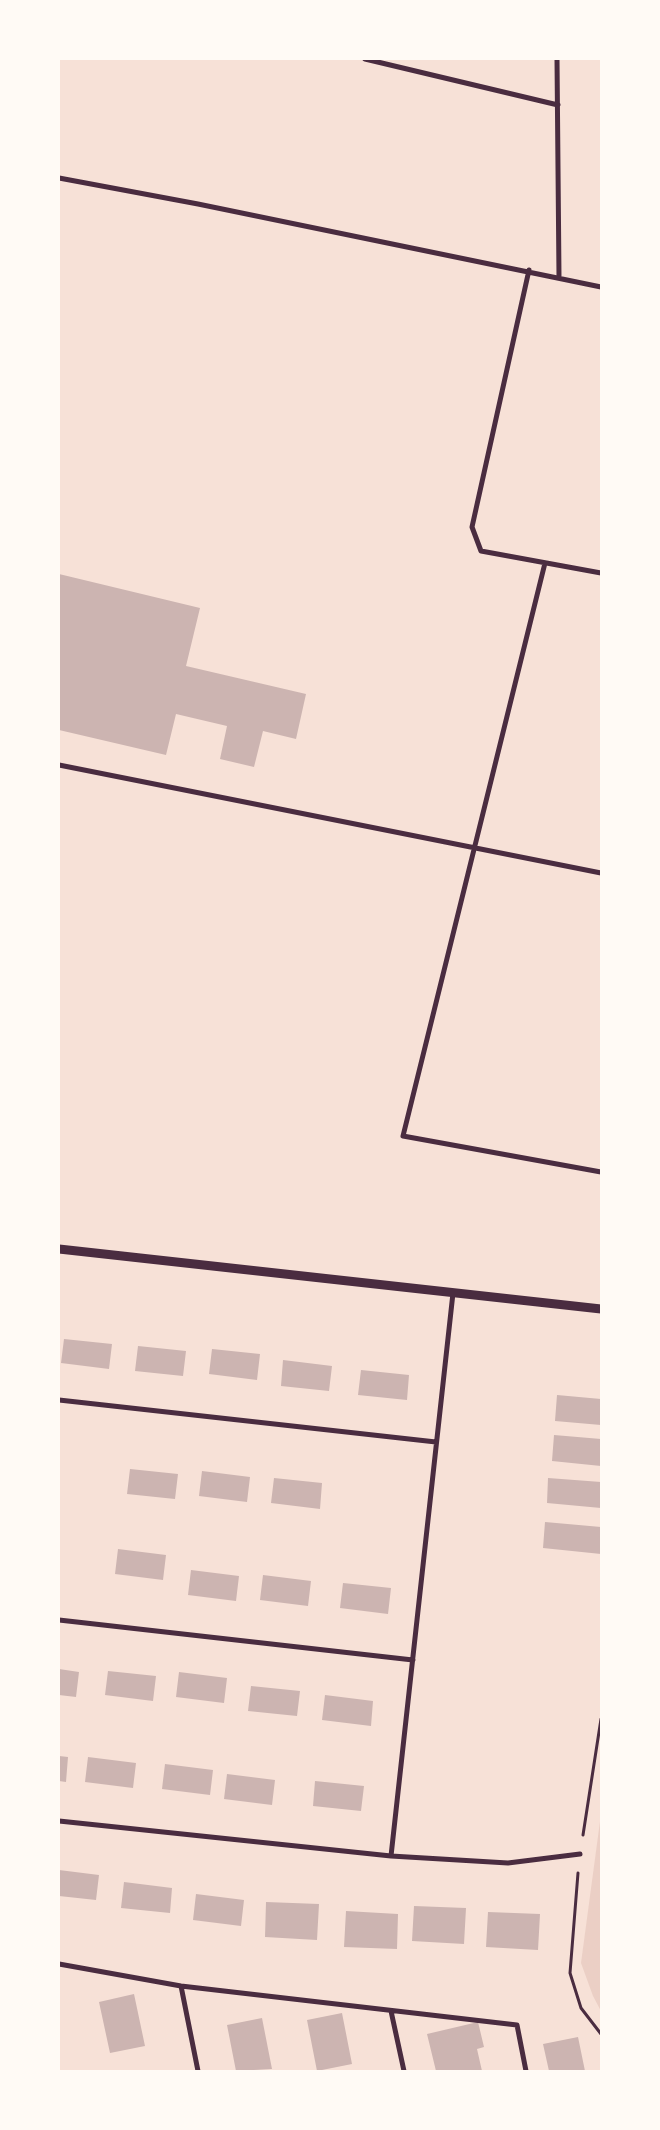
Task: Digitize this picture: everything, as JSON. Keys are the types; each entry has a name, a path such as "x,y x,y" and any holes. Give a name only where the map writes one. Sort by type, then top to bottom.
{"street":[{"path":"365,59 558,105"},
{"path":"557,59 559,277"},
{"path":"59,178 198,204 601,286"},
{"path":"529,270 472,527 480,551 601,573"},
{"path":"546,563 403,1136 601,1172"},
{"path":"59,765 601,873"},
{"path":"59,1249 601,1309"},
{"path":"391,1856 453,1293"},
{"path":"59,1400 436,1442"},
{"path":"59,1620 413,1660"},
{"path":"59,1821 391,1856 508,1863 580,1854"},
{"path":"59,1964 181,1986 517,2025 526,2071"},
{"path":"181,1986 198,2071"},
{"path":"392,2011 404,2071"}],"path":[{"path":"601,1719 580,1854 570,1973 581,2008 601,2034"}],"shaded area":[{"path":"601,1814 601,2011 593,1996 581,1963"}],"building":[{"path":"59,574 200,608 186,666 306,694 296,739 263,731 254,767 220,759 227,726 176,714 166,755 59,730"},
{"path":"64,1339 112,1344 109,1369 61,1363"},
{"path":"138,1346 186,1351 183,1376 135,1371"},
{"path":"212,1349 260,1354 257,1380 209,1374"},
{"path":"283,1360 332,1366 329,1391 281,1386"},
{"path":"361,1370 409,1375 407,1400 358,1395"},
{"path":"557,1395 601,1399 601,1425 555,1421"},
{"path":"554,1435 601,1439 601,1466 552,1461"},
{"path":"130,1469 178,1474 175,1499 127,1494"},
{"path":"202,1471 250,1477 247,1502 199,1496"},
{"path":"274,1478 322,1483 320,1509 271,1503"},
{"path":"548,1478 601,1482 601,1508 547,1503"},
{"path":"545,1522 601,1527 601,1554 543,1548"},
{"path":"118,1549 166,1555 163,1580 115,1574"},
{"path":"191,1570 239,1576 236,1601 188,1595"},
{"path":"263,1575 311,1581 308,1606 260,1600"},
{"path":"343,1583 391,1588 388,1614 340,1608"},
{"path":"59,1669 79,1672 76,1697 59,1695"},
{"path":"108,1671 156,1676 153,1701 105,1695"},
{"path":"179,1672 227,1678 224,1703 176,1697"},
{"path":"251,1686 300,1691 297,1716 248,1711"},
{"path":"325,1695 373,1701 371,1726 322,1720"},
{"path":"59,1756 68,1757 66,1782 59,1781"},
{"path":"88,1757 136,1763 133,1788 85,1782"},
{"path":"165,1764 213,1770 210,1795 162,1789"},
{"path":"227,1774 275,1780 272,1805 224,1799"},
{"path":"315,1781 364,1786 361,1811 313,1806"},
{"path":"59,1870 99,1875 96,1900 59,1896"},
{"path":"124,1882 172,1888 170,1913 121,1908"},
{"path":"196,1894 244,1900 241,1926 193,1920"},
{"path":"266,1902 319,1904 317,1940 265,1937"},
{"path":"414,1906 466,1908 464,1944 412,1941"},
{"path":"346,1911 398,1914 397,1949 344,1947"},
{"path":"488,1912 540,1914 538,1950 486,1947"},
{"path":"134,1994 145,2046 110,2053 99,2002"},
{"path":"342,2013 352,2064 317,2071 307,2020"},
{"path":"262,2018 272,2069 236,2071 227,2025"},
{"path":"478,2022 484,2047 477,2049 482,2071 436,2071 427,2034"},
{"path":"578,2037 585,2071 549,2071 543,2044"}]}
